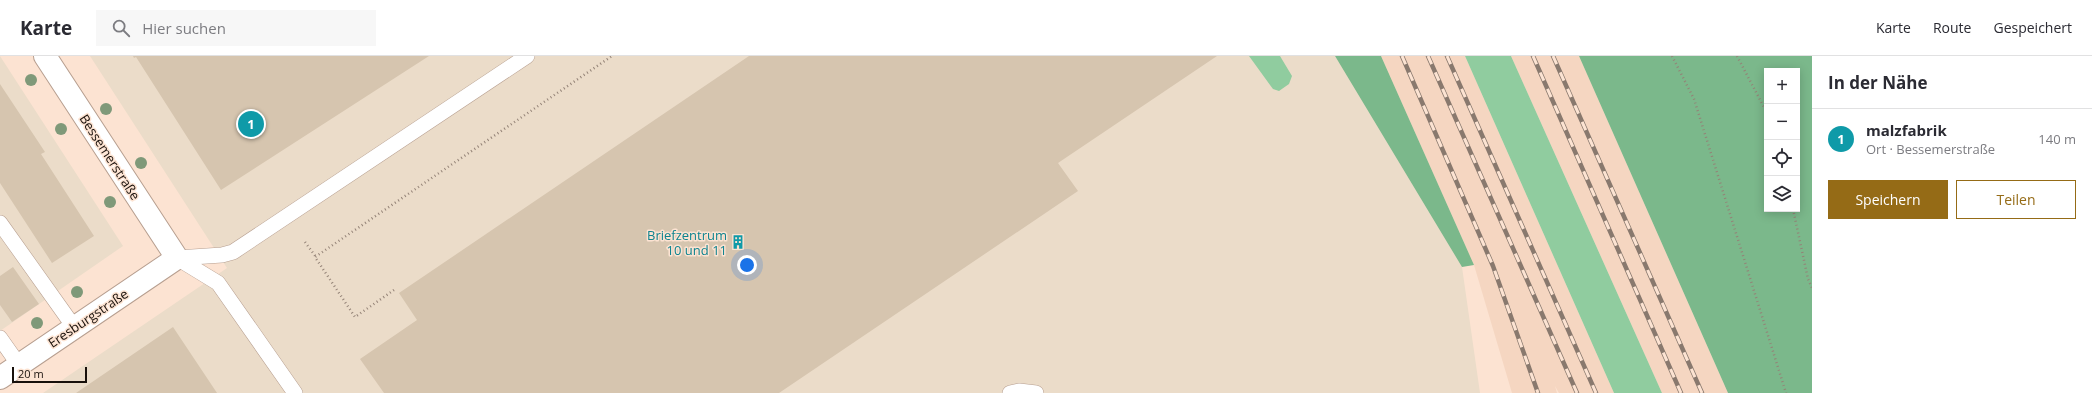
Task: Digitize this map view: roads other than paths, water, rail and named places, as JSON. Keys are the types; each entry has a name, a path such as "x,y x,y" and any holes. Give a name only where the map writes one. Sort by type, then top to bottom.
{"street":[{"name":"Bessemerstraße","path":"45,56 177,258"},
{"name":"Eresburgstraße","path":"0,378 177,258"}],"lane":[{"path":"177,258 222,255 234,252 527,56"},
{"path":"0,223 74,327"},
{"path":"177,258 218,283 295,393"},
{"path":"0,338 19,365"},
{"path":"1010,393 1019,391 1036,393"}],"railway":[{"path":"1402,56 1493,266 1538,393"},
{"path":"1428,56 1577,393"},
{"path":"1447,56 1596,393"},
{"path":"1533,56 1681,393"},
{"path":"1553,56 1702,393"}],"place":[{"name":"malzfabrik","path":"251,124"},
{"name":"Briefzentrum 10 und 11","path":"738,242"}]}
